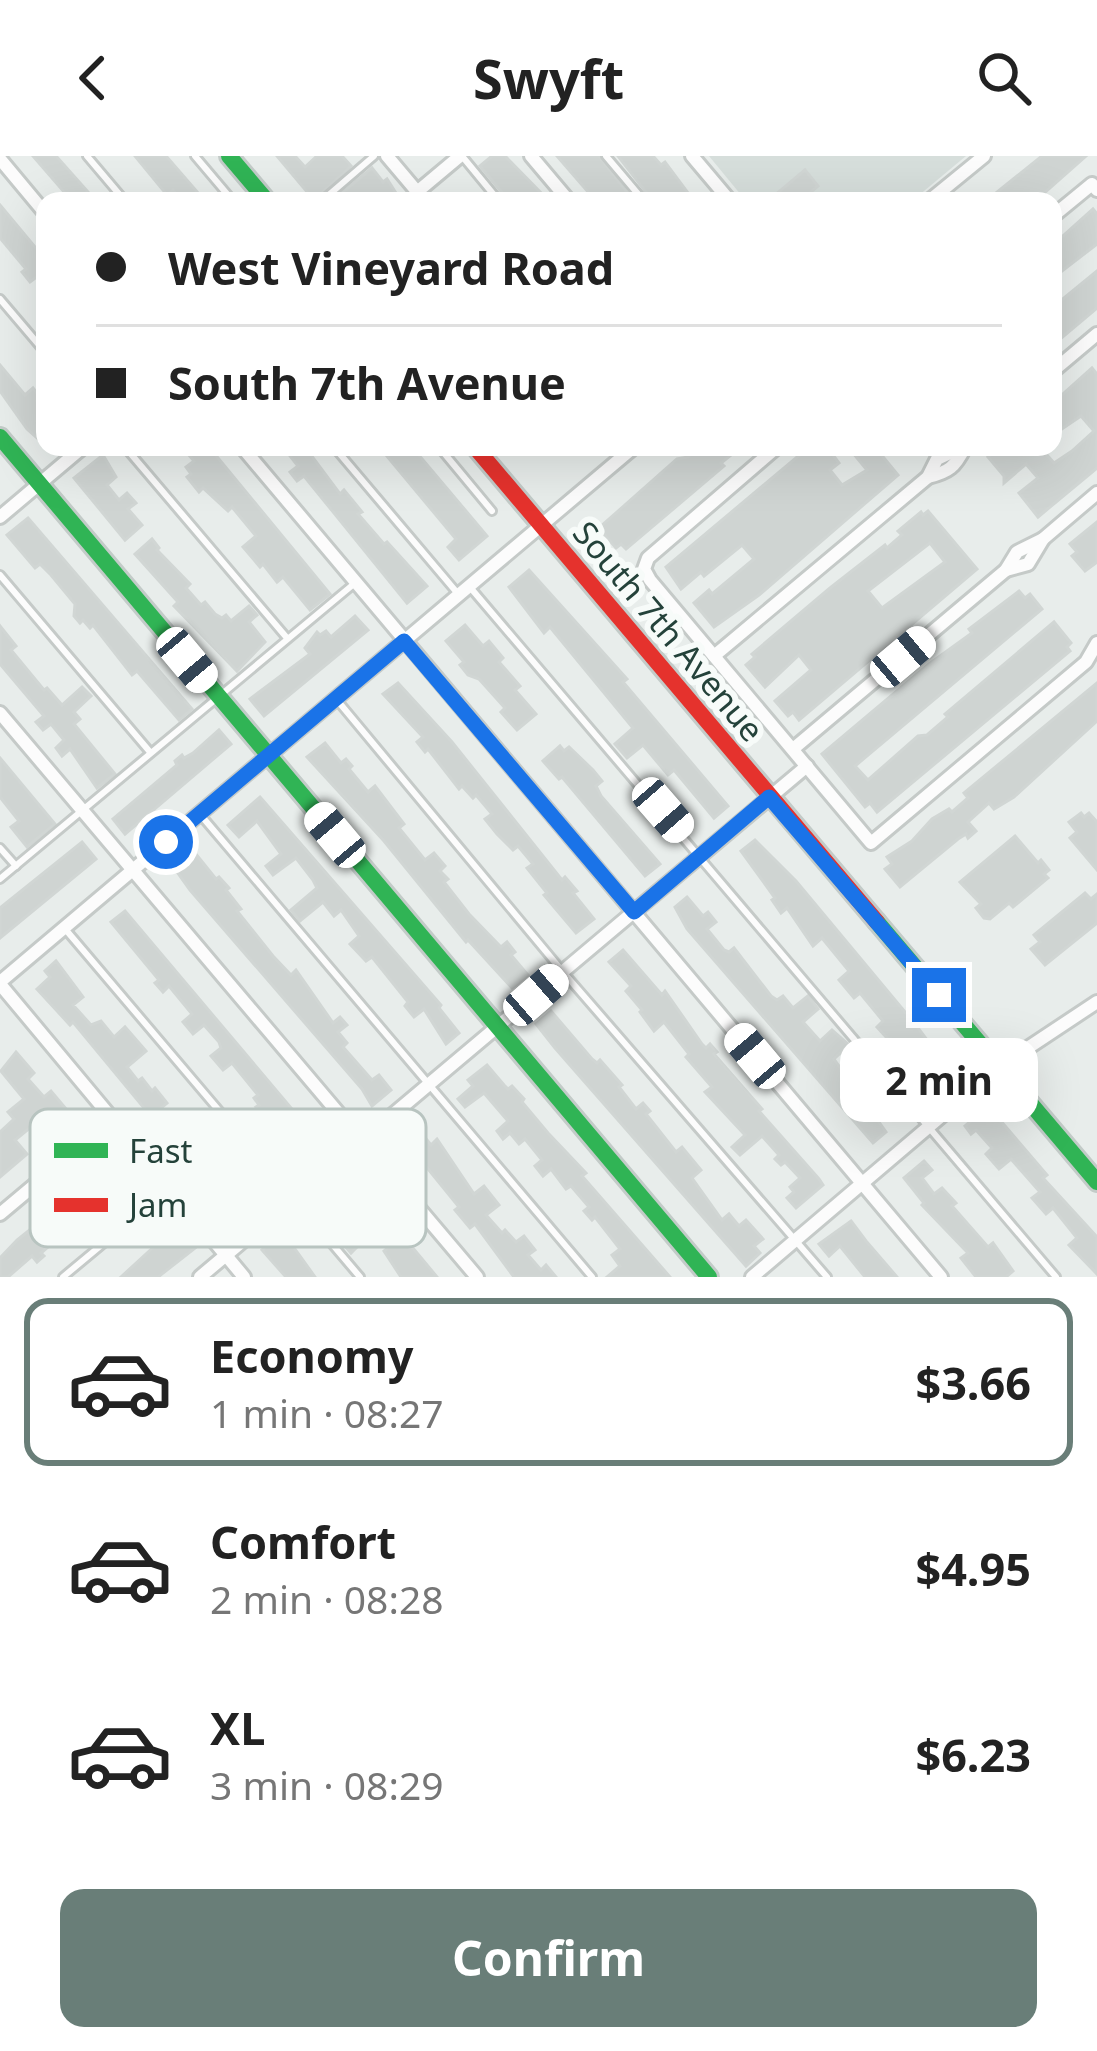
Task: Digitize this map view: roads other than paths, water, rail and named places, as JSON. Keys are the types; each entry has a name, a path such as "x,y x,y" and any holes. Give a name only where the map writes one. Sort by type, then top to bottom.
{"street":[{"path":"229,156 259,192"},
{"path":"387,156 418,192"},
{"path":"425,192 461,156"},
{"path":"531,156 559,192"},
{"path":"692,156 722,192"},
{"path":"940,192 984,156"},
{"path":"0,159 36,202"},
{"path":"1062,210 1095,187"},
{"path":"1062,363 1097,334"},
{"path":"0,437 709,1277"},
{"path":"0,517 72,456"},
{"path":"249,456 941,1277"},
{"name":"South 7th Avenue","path":"483,456 1097,1182"},
{"path":"103,1109 0,983 623,456"},
{"path":"767,456 648,558 644,569 871,843 1092,660 1097,643"},
{"path":"714,656 928,477 937,460 945,456"},
{"path":"793,749 1006,570 1017,552 1043,539 1097,493"},
{"path":"0,713 334,1109"},
{"path":"403,1109 807,766"},
{"path":"752,1277 999,1067 1097,1002"},
{"path":"0,1214 30,1189"},
{"path":"426,1218 476,1277"},
{"path":"219,1247 244,1277"},
{"path":"200,1277 236,1247"}],"lane":[{"path":"87,156 117,192"},
{"path":"195,156 225,192"},
{"path":"332,192 374,156"},
{"path":"461,156 492,192"},
{"path":"606,156 636,192"},
{"path":"0,298 36,341"},
{"path":"133,456 287,638"},
{"path":"342,456 701,855 1056,1277"},
{"path":"446,456 492,511"},
{"path":"0,575 150,752"},
{"path":"0,879 355,583"},
{"path":"335,698 563,972 827,1277"},
{"path":"199,813 592,1277"},
{"path":"0,848 16,866"},
{"path":"64,928 218,1109"},
{"path":"63,1277 99,1247"},
{"path":"335,1247 360,1277"}]}
